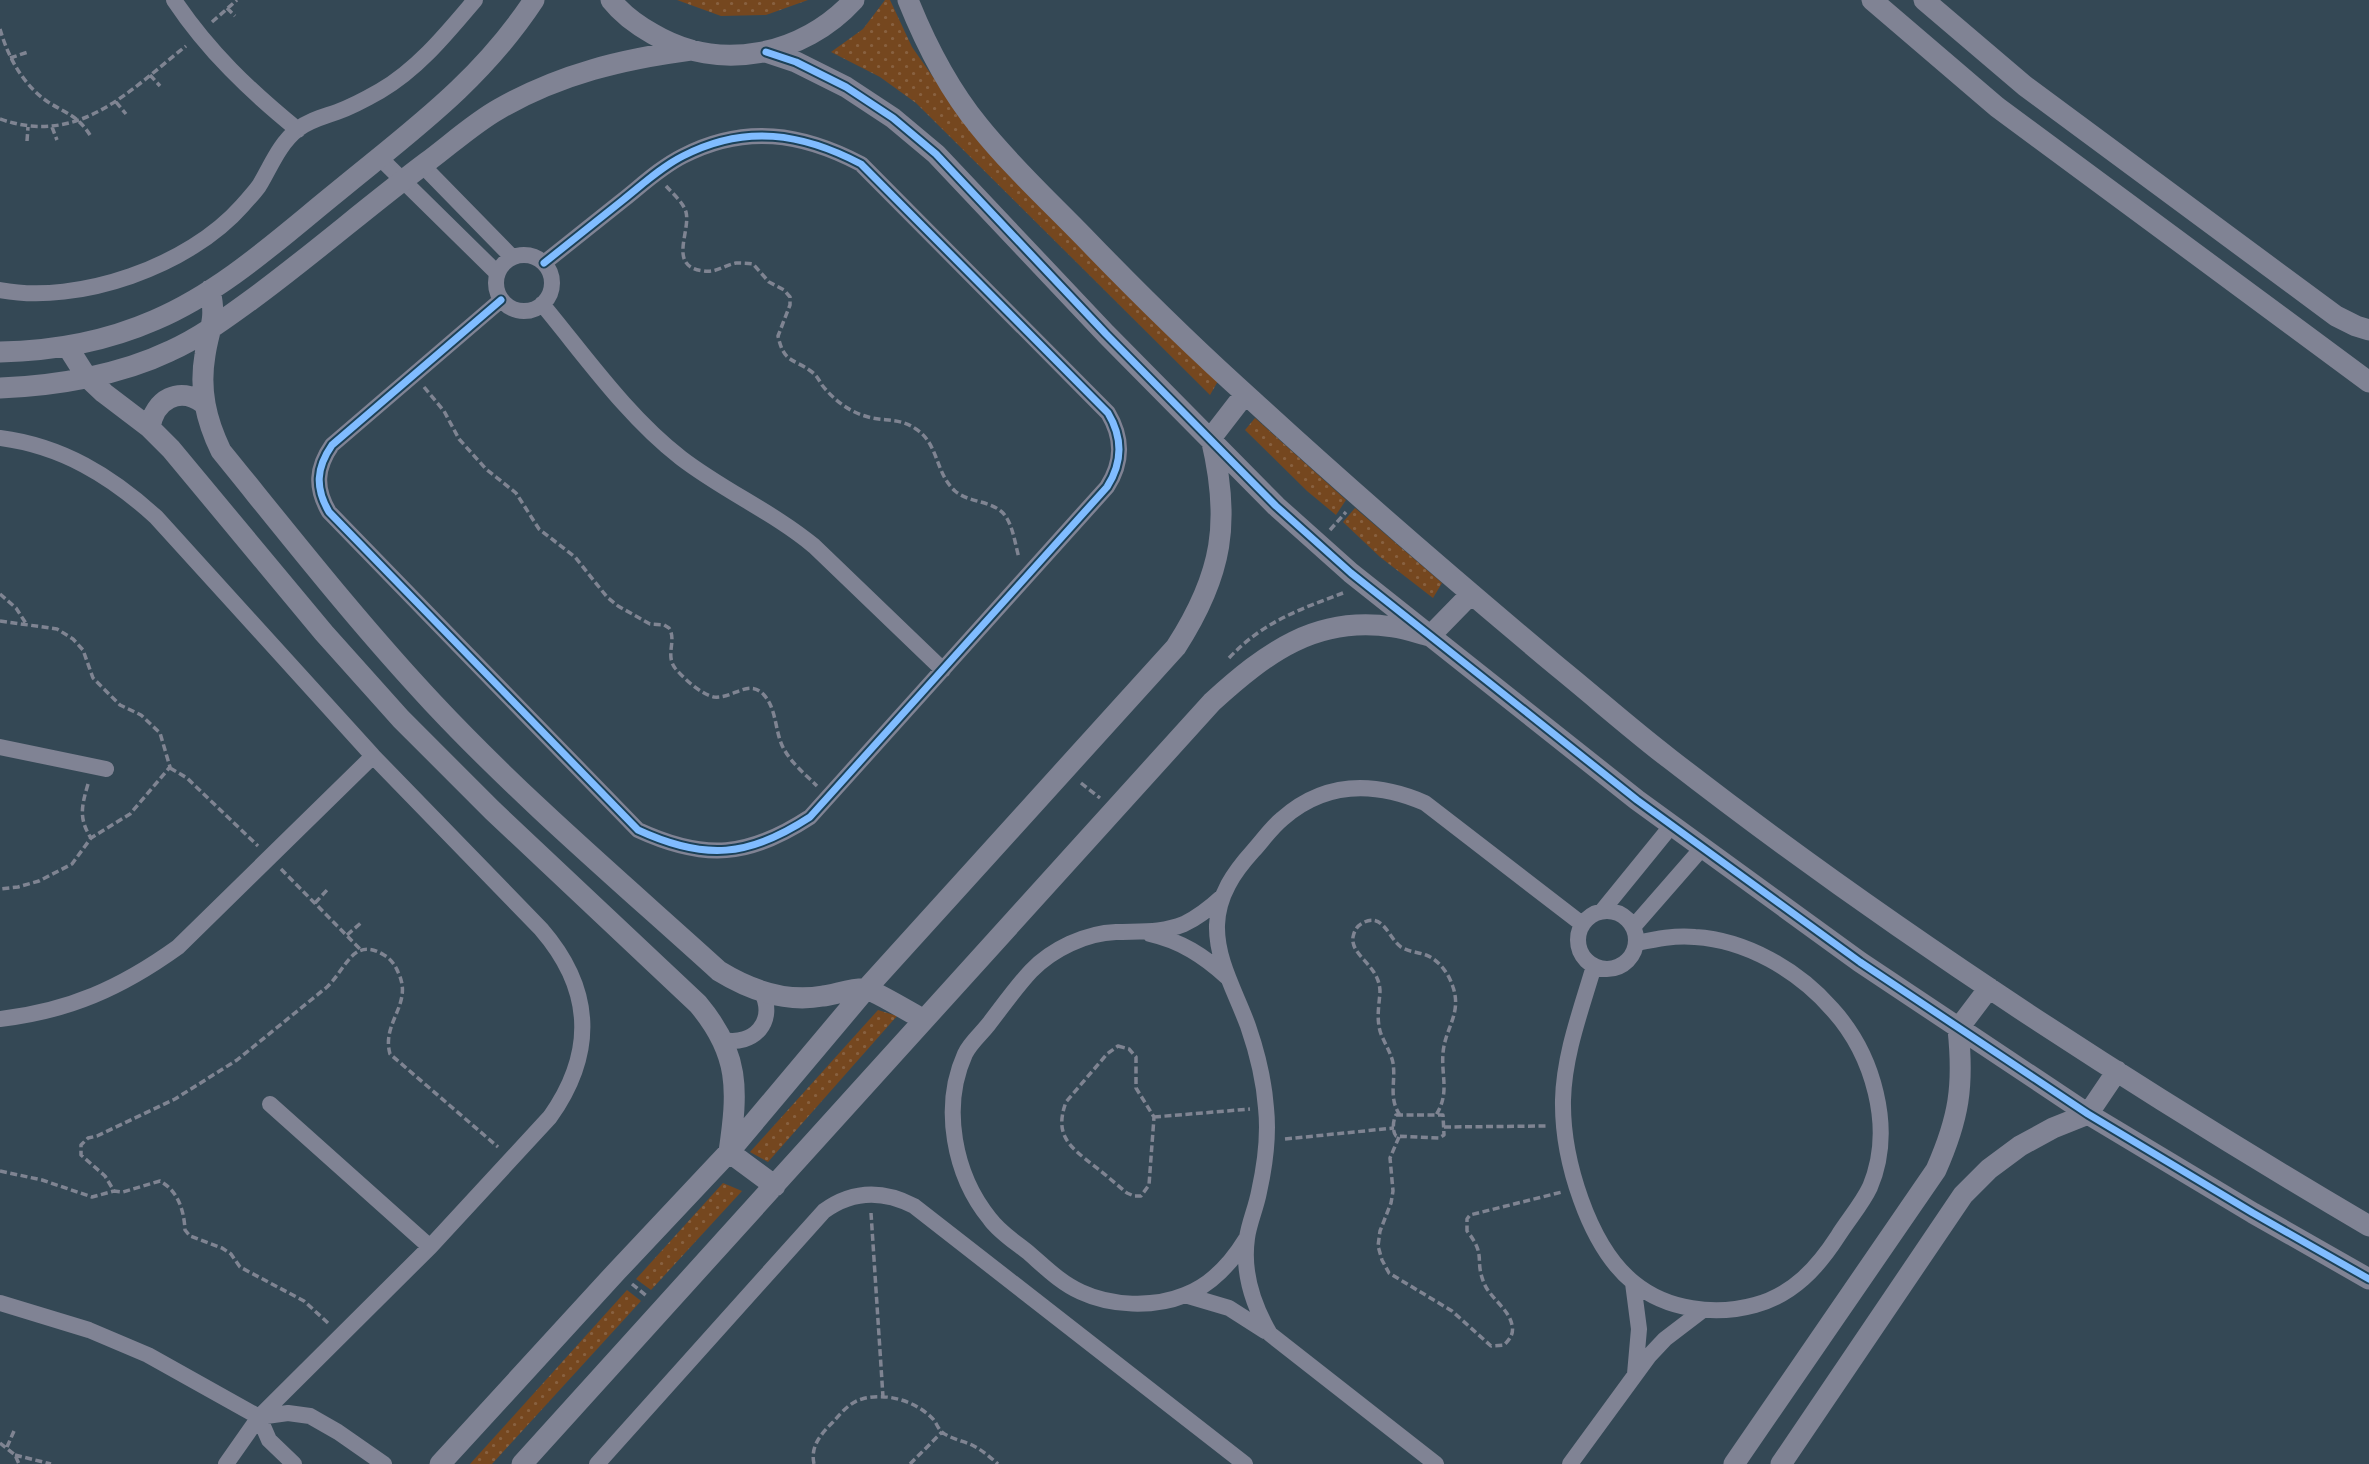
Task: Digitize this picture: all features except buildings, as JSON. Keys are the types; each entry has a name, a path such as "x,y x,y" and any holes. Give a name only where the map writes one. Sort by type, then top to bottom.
{"street":[{"path":"174,0 199,36 258,97 298,130"},
{"path":"0,290 55,293 101,285 138,274 173,257 236,213 257,188 282,146 298,130 317,118 338,112 381,90 419,62 475,0"},
{"path":"0,352 67,346 112,335 156,320 210,290 269,248 433,114 476,74 514,29 534,0"},
{"path":"611,0 637,25 663,40 691,50 728,56 766,52 794,44 820,30 854,0"},
{"path":"908,0 924,38 949,84 979,127 1170,325 1359,497 1471,594 1669,758 1892,922 2117,1071 2270,1168 2369,1226"},
{"path":"1872,0 1997,107 2369,382"},
{"path":"1924,0 2036,94 2336,316 2369,330"},
{"path":"0,388 38,386 86,376 137,364 171,351 213,328 286,275 402,180 497,110 542,86 590,69 640,57 691,50"},
{"path":"766,52 796,62 846,88 893,118 936,154 1106,334 1276,506 1351,573 1672,825 1860,962 2088,1114 2369,1279"},
{"path":"433,114 457,140"},
{"path":"501,300 332,445 319,471 318,485 322,499 329,512 638,830 666,843 696,850 727,851 757,845 785,834 810,817 1107,487 1116,473 1120,442 1108,413 861,164 833,149 803,139 772,135 741,137 710,144 682,156 656,174 544,263"},
{"path":"379,157 497,273"},
{"path":"422,166 512,257"},
{"path":"529,255 544,263 552,284 551,292 542,304 528,311 520,311 501,300 495,287 500,267 512,257 529,255"},
{"path":"210,290 214,315 213,328 205,352 203,403 220,452 352,613 433,704 523,792 719,971 739,984 790,997 817,997 866,989 924,1020"},
{"path":"542,304 626,405 661,441 700,472 792,528 943,670"},
{"path":"67,346 86,376 150,428 171,449 324,633 401,719 493,811 698,1004 712,1021 723,1040 733,1069 736,1099 729,1152"},
{"path":"2369,360 2369,382"},
{"path":"1211,438 1245,394"},
{"path":"150,428 151,417 164,400 185,395 195,397 203,403"},
{"path":"0,438 56,451 93,468 126,490 156,517 373,756 558,949 571,971 579,996 583,1021 582,1047 576,1072 565,1096 550,1117 430,1247 259,1417 226,1464"},
{"path":"440,1464 729,1152 866,989 1176,647 1196,616 1211,582 1217,558 1223,510 1220,473 1211,438"},
{"path":"1430,636 1471,594"},
{"path":"522,1464 1212,702 1280,647 1316,633 1354,626 1392,627 1430,636"},
{"path":"0,747 100,768"},
{"path":"0,1019 40,1013 77,1003 113,989 146,970 178,947 373,756"},
{"path":"1270,1334 1258,1312 1246,1263 1247,1238 1259,1194 1267,1140 1266,1108 1257,1052 1219,952 1217,924 1223,896 1238,869 1281,820 1301,804 1325,793 1350,787 1376,787 1401,792 1424,803 1582,924"},
{"path":"1602,911 1617,912 1629,920 1637,943 1635,951 1625,964 1610,970 1594,967 1587,962 1578,948 1582,924 1602,911 1672,825"},
{"path":"1633,926 1703,847"},
{"path":"1144,933 1184,924 1201,915 1223,896"},
{"path":"1230,979 1191,948 1168,938 1144,933 1114,932 1084,938 1056,951 1032,970 966,1052 956,1089 954,1127 957,1153 965,1177 976,1200 991,1221 1060,1280 1082,1293 1131,1304 1157,1302 1185,1295 1220,1272 1247,1238"},
{"path":"1594,967 1566,1070 1563,1126 1576,1188 1609,1254 1633,1283 1678,1305 1703,1310 1743,1307 1782,1294 1804,1279 1823,1260 1870,1187 1878,1149 1879,1110 1874,1084 1865,1060 1833,1009 1789,972 1754,951 1719,939 1692,936 1637,943"},
{"path":"1734,1464 1936,1170 1951,1137 1960,1102 1962,1065 1958,1029 1989,988"},
{"path":"723,1040 743,1041 760,1030 767,1011 762,992"},
{"path":"1780,1464 1963,1195 1989,1169 2020,1146 2053,1128 2088,1114 2117,1071"},
{"path":"270,1104 430,1247"},
{"path":"729,1152 775,1186"},
{"path":"597,1464 824,1211 845,1198 869,1193 885,1194 914,1206 1245,1464"},
{"path":"1633,1283 1639,1329 1635,1376"},
{"path":"1185,1295 1229,1308 1270,1334 1436,1464"},
{"path":"0,1303 89,1330 148,1355 259,1417 288,1413 310,1416 383,1464"},
{"path":"1570,1464 1665,1339 1703,1310"},
{"path":"259,1417 269,1440 294,1464"}],"path":[{"path":"0,126 1,119 28,127 52,127 80,121 116,102 199,36 237,0"},
{"path":"227,8 235,16"},
{"path":"0,29 10,58 40,95 80,121 90,135"},
{"path":"10,58 28,52"},
{"path":"150,75 160,86"},
{"path":"116,102 125,114"},
{"path":"27,141 28,127"},
{"path":"52,127 57,140"},
{"path":"656,174 685,209 687,218 681,244 683,255 689,264 698,271 709,272 734,264 752,264 769,282 784,290 790,297 790,305 778,336 785,355 792,362 814,373 831,394 851,410 876,419 891,418 906,422 919,430 929,441 943,475 956,492 968,499 997,508 1008,519 1025,578"},
{"path":"414,375 444,411 459,439 486,469 516,493 539,529 575,556 607,597 634,616 650,624 667,626 671,630 669,652 674,667 705,694 718,697 748,687 757,688 764,695 771,704 785,752 828,797"},
{"path":"1318,544 1359,497"},
{"path":"1221,667 1240,646 1266,627 1300,608 1343,593 1347,588"},
{"path":"0,594 16,608 27,625"},
{"path":"91,838 84,827 81,807 100,768"},
{"path":"1063,770 1115,810"},
{"path":"315,903 328,889"},
{"path":"1400,1115 1393,1098 1392,1060 1378,1021 1378,977 1358,954 1353,943 1357,927 1373,920 1388,929 1404,949 1435,960 1447,973 1454,988 1456,1013 1442,1057 1445,1092 1436,1115"},
{"path":"347,935 362,922"},
{"path":"1118,1046 1129,1049 1136,1058 1136,1088 1154,1117 1153,1164 1149,1185 1141,1195 1134,1196 1069,1146 1062,1129 1066,1102 1107,1054 1118,1046"},
{"path":"1154,1117 1266,1108"},
{"path":"1400,1115 1443,1115 1442,1137 1399,1137 1394,1133 1394,1118 1400,1115"},
{"path":"1444,1127 1563,1126"},
{"path":"1267,1140 1394,1128"},
{"path":"1399,1137 1390,1158 1393,1191 1380,1231 1378,1246 1382,1260 1389,1273 1452,1311 1491,1346 1504,1345 1512,1335 1513,1328 1507,1314 1484,1286 1479,1267 1480,1252 1473,1237 1466,1231 1467,1219 1470,1215 1576,1188"},
{"path":"0,1171 42,1180 92,1197 114,1191"},
{"path":"869,1193 883,1397"},
{"path":"617,1271 663,1309"},
{"path":"814,1464 812,1457 821,1433 841,1413 860,1399 883,1397 894,1397 917,1408 932,1418 942,1432 979,1449 998,1464"},
{"path":"7,1447 14,1431"},
{"path":"910,1464 942,1432"},
{"path":"0,1443 15,1455 19,1464"},
{"path":"15,1455 51,1464"}],"shaded area":[{"path":"677,0 808,0 766,15 721,16"},
{"path":"885,0 890,0 912,47 966,124 1218,381 1210,395 916,103 880,77 831,52 863,29"},
{"path":"1255,418 1346,500 1336,515 1307,491 1245,430"},
{"path":"1355,508 1442,583 1433,598 1380,557 1343,522"},
{"path":"878,1010 897,1016 768,1162 750,1152"},
{"path":"723,1183 742,1191 651,1290 636,1279"},
{"path":"627,1290 641,1301 492,1464 470,1464"}],"cycle path":[{"path":"766,52 796,62 846,87 893,118 936,154 1106,334 1276,506 1351,573 1637,800 1860,962 2088,1114 2369,1279"},
{"path":"501,300 332,445 320,470 321,495 329,512 638,830 685,847 706,850 746,847 767,840 810,817 1107,487 1116,468 1118,441 1108,413 861,164 817,145 795,139 751,136 706,146 675,160 659,171 544,263"}]}
